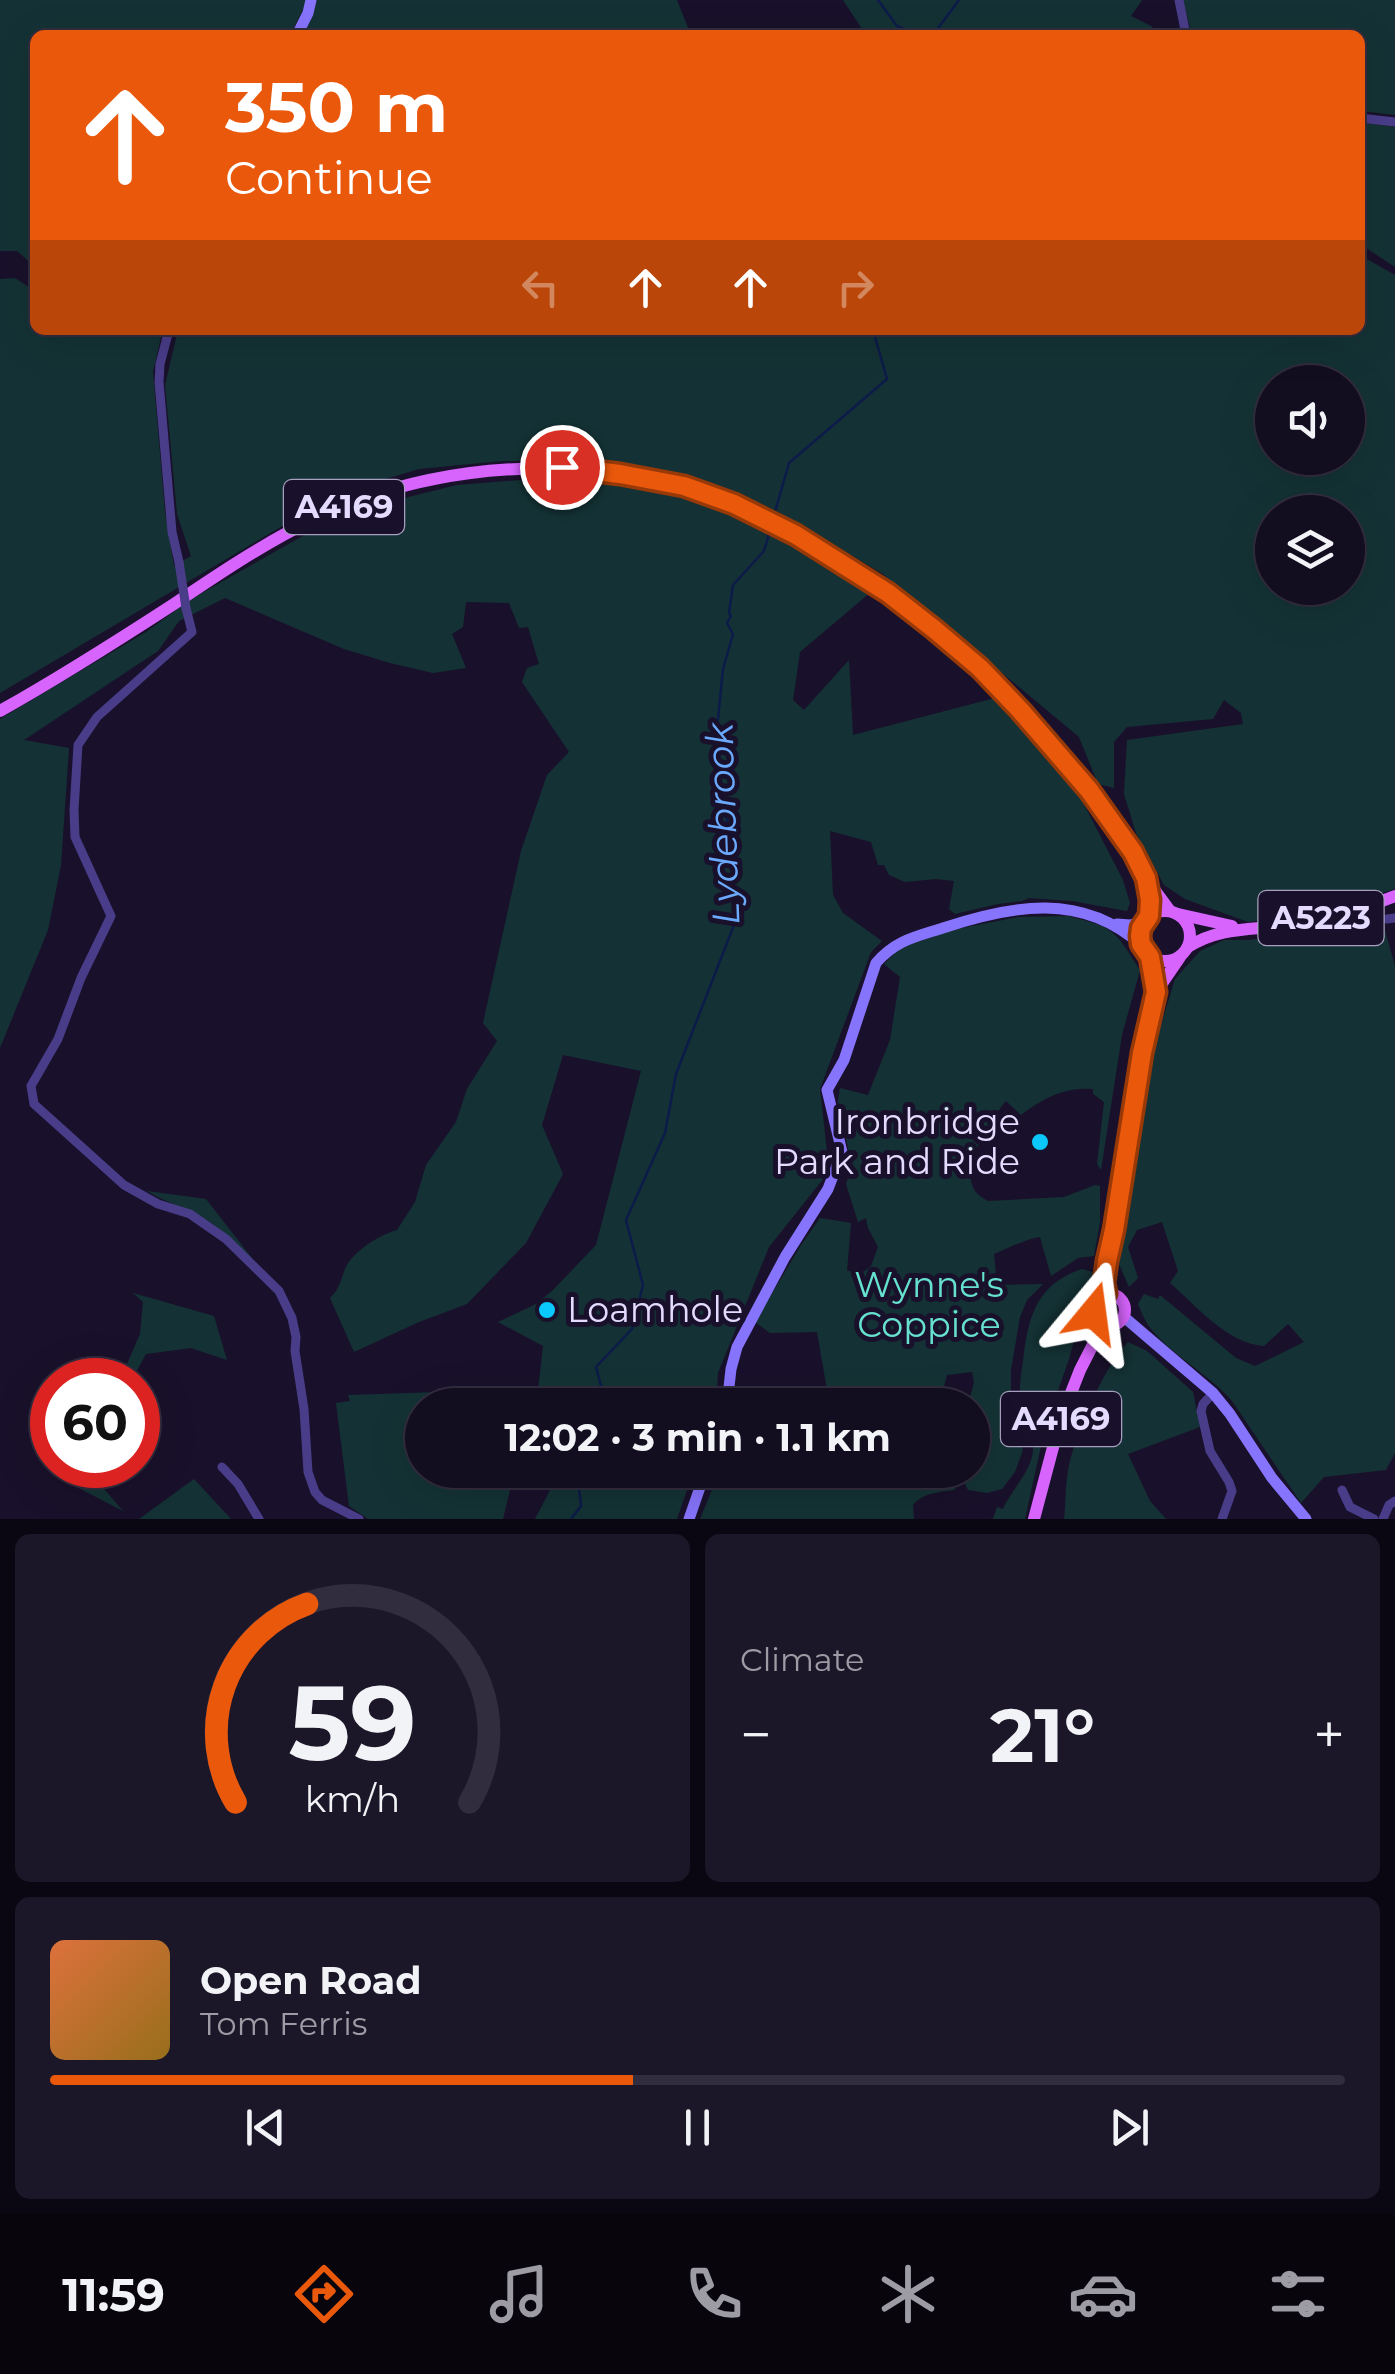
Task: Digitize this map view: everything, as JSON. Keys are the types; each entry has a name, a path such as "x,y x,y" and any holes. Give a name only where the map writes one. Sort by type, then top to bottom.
{"main road":[{"name":"A4169","path":"0,711 254,551 318,517 387,492 470,472 562,467 670,482 734,504 796,535 888,593 980,668 1089,790 1133,852 1146,878 1174,912"},
{"name":"A4169","path":"1146,878 1150,900 1147,918"},
{"name":"A5223","path":"1184,952 1214,934 1326,917 1395,896"},
{"path":"1106,1293 1107,1261 1156,992 1190,939 1188,924 1174,912 1163,911 1147,918 1140,936 1150,957 1156,992"},
{"name":"A5223","path":"1174,912 1244,928"},
{"path":"1150,957 1165,962 1184,952"},
{"path":"1106,1293 1123,1300 1126,1309 1118,1324 1104,1325 1095,1318 1097,1298 1106,1293"},
{"name":"A4169","path":"1034,1519 1060,1421 1080,1370 1104,1325"}],"street":[{"path":"299,30 311,0"},
{"path":"1178,0 1185,30"},
{"path":"1365,119 1395,122"},
{"path":"169,335 159,382 172,532 192,632 97,716 78,745 75,836 111,916 81,978 58,1039 30,1086 34,1104 124,1185 158,1204 190,1214 226,1239 279,1291 296,1337 294,1351 304,1409 308,1472 314,1492 359,1519"},
{"path":"728,1388 737,1347 785,1257 828,1189 842,1152 827,1090 844,1060 876,963 886,951 900,941 1014,908 1046,907 1087,913 1130,925 1147,918"},
{"path":"1113,923 1141,944"},
{"path":"1124,1317 1212,1393 1306,1519"},
{"path":"1212,1393 1201,1411 1210,1451 1232,1492 1222,1519"},
{"path":"222,1468 228,1481 250,1501 259,1519"},
{"path":"688,1519 699,1488"},
{"path":"1342,1490 1350,1507 1374,1519"},
{"path":"1384,1519 1395,1501"},
{"path":"326,1519 334,1507"}],"green space":[{"path":"0,0 305,0 293,30 30,30 30,263 17,251 0,251"},
{"path":"314,0 677,0 689,30 302,30"},
{"path":"843,0 1142,0 1131,16 1155,30 863,30"},
{"path":"1183,0 1395,0 1395,115 1365,112 1365,30 1191,30"},
{"path":"1365,123 1395,127 1395,267 1365,247"},
{"path":"1365,258 1395,275 1395,889 1292,917 1248,922 1185,899 1164,885 1136,833 1124,794 1127,740 1243,724 1241,713 1224,700 1213,719 1127,727 1114,742 1114,788 1098,784 1079,737 883,574 849,554 839,571 871,592 800,652 793,700 804,710 849,660 853,735 995,698 1075,787 1123,880 1130,903 1127,911 1029,898 955,914 949,909 954,881 905,882 889,875 884,865 878,865 871,842 830,831 833,895 843,913 882,941 871,952 820,1089 827,1152 824,1178 769,1247 718,1373 717,1388 538,1388 543,1346 498,1322 536,1304 596,1245 641,1071 563,1055 542,1125 563,1174 526,1243 467,1304 354,1352 330,1298 354,1256 374,1240 397,1230 415,1202 426,1165 456,1122 467,1089 497,1041 483,1023 521,851 547,775 569,752 522,682 527,668 539,664 528,627 519,628 509,603 466,602 463,627 452,634 466,668 433,673 344,649 225,598 179,621 158,651 24,740 69,748 61,865 48,930 0,1048 0,719 146,632 193,598 308,533 376,505 457,485 556,477 670,490 733,512 738,496 675,476 570,460 501,461 419,469 379,481 301,515 0,693 0,279 15,278 30,288 30,335 162,335 153,372 165,512 174,566 191,556 177,514 165,385 177,335 1365,335"},
{"name":"Wynne's Coppice","path":"1068,916 1105,928 1124,946 1140,970 1122,1035 1101,1170 1097,1164 1104,1102 1093,1094 1093,1089 1055,1095 1021,1115 1006,1101 985,1131 974,1157 971,1182 988,1201 1064,1197 1100,1186 1100,1222 1094,1256 1078,1258 1051,1276 1040,1237 994,1254 997,1285 1043,1284 1027,1300 1020,1317 1011,1370 1011,1404 1023,1450 1015,1472 1002,1489 987,1493 967,1488 990,1488 990,1388 972,1388 972,1372 947,1375 944,1388 827,1388 817,1332 770,1333 755,1322 820,1218 851,1223 847,1271 865,1271 878,1247 866,1218 858,1222 846,1184 852,1167 838,1101 840,1088 868,1095 890,1040 900,977 884,964 900,948 952,930 1018,917"},
{"path":"1374,918 1375,924 1383,923 1395,966 1395,1453 1386,1470 1324,1477 1301,1503 1232,1401 1157,1336 1138,1304 1144,1294 1158,1299 1160,1295 1236,1358 1255,1366 1304,1342 1288,1324 1264,1346 1237,1338 1213,1322 1170,1283 1178,1271 1162,1222 1137,1230 1128,1247 1138,1278 1129,1287 1118,1262 1153,1051 1175,979 1200,951 1224,940 1250,940"},
{"path":"147,1191 206,1199 259,1267 210,1222"},
{"path":"1082,1269 1093,1272 1045,1428 1025,1519 993,1519 997,1507 1003,1509 1022,1479 1033,1454 1020,1395 1032,1317 1044,1293 1066,1275"},
{"path":"133,1293 214,1316 227,1360 191,1348 130,1358 140,1334 143,1302"},
{"path":"1128,1342 1147,1351 1193,1392 1200,1427 1128,1454 1150,1501 1166,1519 1064,1519 1067,1477 1077,1440 1100,1384"},
{"path":"405,1393 405,1488 511,1488 503,1519 368,1519 349,1506 336,1403 350,1401 348,1395"},
{"path":"194,1479 231,1519 139,1519"},
{"path":"79,1488 103,1488 123,1511"},
{"path":"551,1488 688,1488 677,1519 535,1519"},
{"path":"713,1488 955,1488 922,1497 913,1505 914,1519 700,1519"}],"waterway":[{"path":"878,0 897,26 907,30"},
{"name":"Lydebrook","path":"937,30 959,0"},
{"name":"Lydebrook","path":"773,519 789,463 887,379 874,335"},
{"name":"Lydebrook","path":"602,1388 596,1367 632,1329 643,1285 626,1220 665,1133 676,1074 734,925 730,840 715,748 723,669 733,634 727,623 733,585 764,551 771,527"},
{"path":"571,1519 581,1506 579,1488"}],"place":[{"name":"Ironbridge Park and Ride","path":"1040,1142"},
{"name":"Loamhole","path":"547,1310"}],"route":[{"path":"562,467 684,486 734,504 796,535 888,593 980,668 1020,710 1089,790 1133,852 1146,878 1150,900 1149,916 1140,936 1150,957 1156,992 1107,1261 1106,1293 1097,1298 1093,1313"}]}
